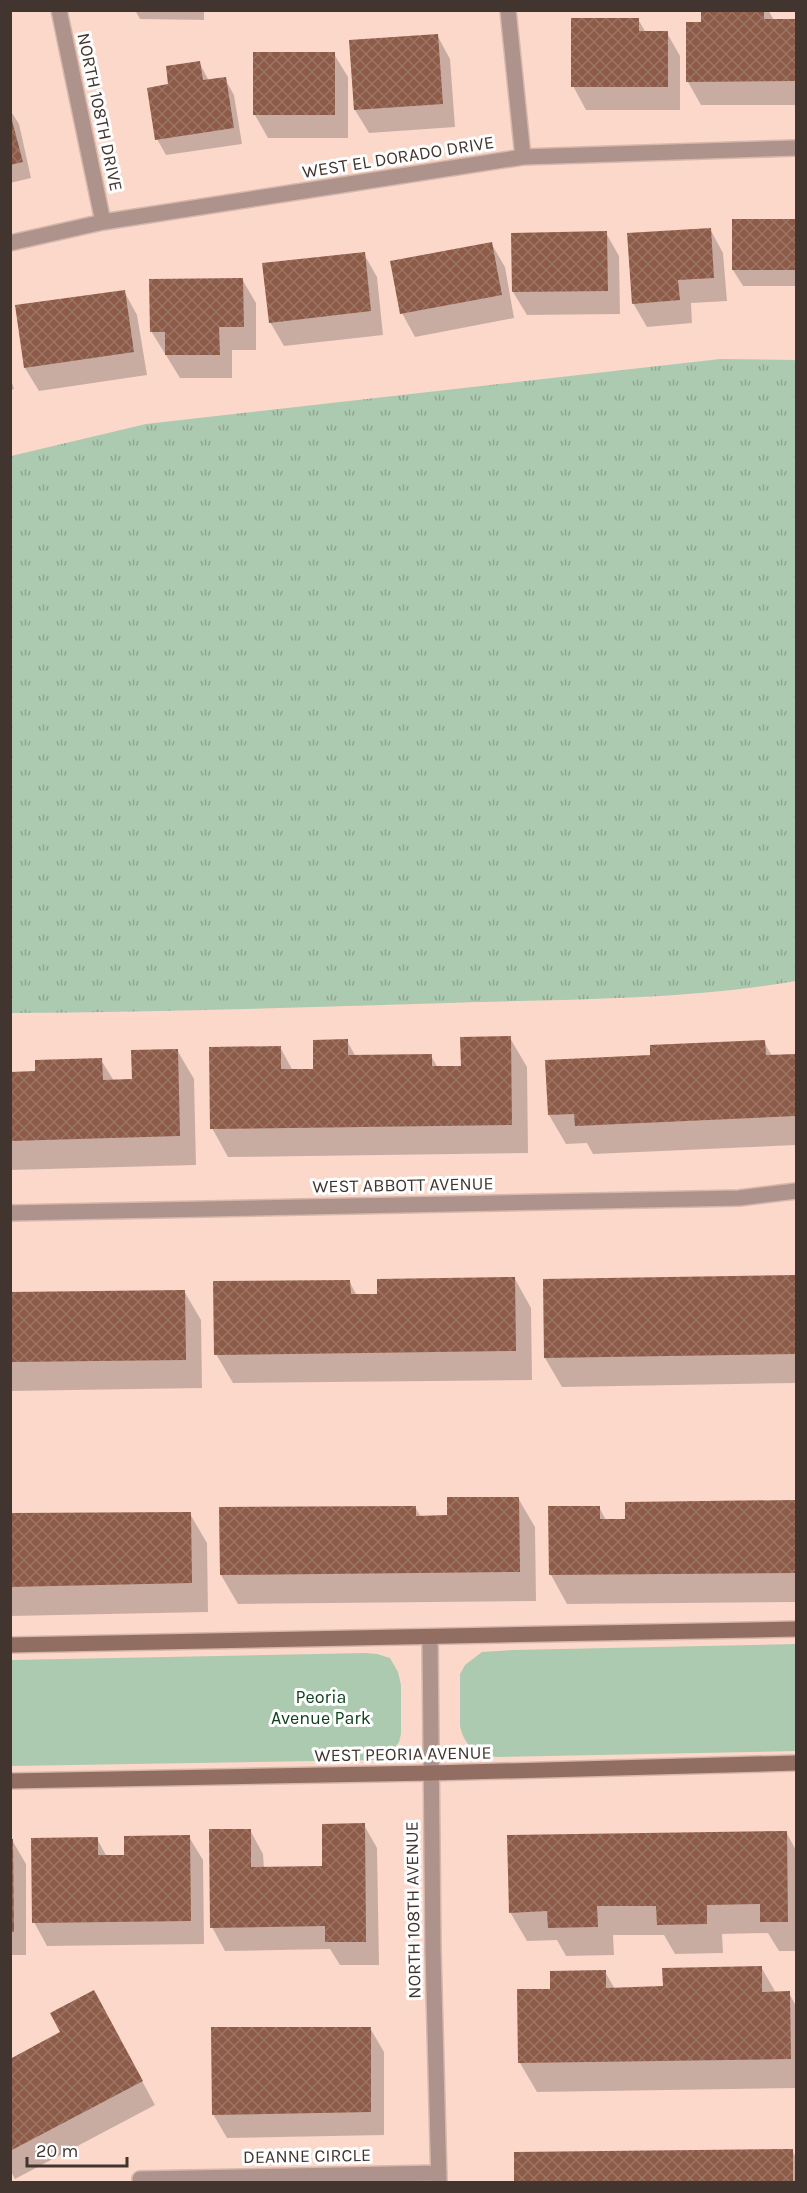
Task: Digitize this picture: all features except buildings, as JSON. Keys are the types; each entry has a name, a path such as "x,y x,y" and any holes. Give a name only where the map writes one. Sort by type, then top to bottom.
{"street":[{"name":"NORTH 108TH DRIVE","path":"58,10 103,222"},
{"path":"508,10 523,157"},
{"name":"WEST EL DORADO DRIVE","path":"10,243 103,222 523,157 796,148"},
{"name":"WEST ABBOTT AVENUE","path":"10,1213 739,1198 796,1191"},
{"path":"10,1645 796,1629"},
{"name":"NORTH 108TH AVENUE","path":"430,1637 439,2178"},
{"name":"WEST PEORIA AVENUE","path":"10,1781 796,1763"},
{"name":"DEANNE CIRCLE","path":"140,2179 439,2178"}],"green space":[{"path":"720,359 796,360 796,981 678,995 598,999 11,1013 11,456 146,424"},
{"path":"796,1644 796,1751 497,1757 483,1754 472,1748 465,1739 460,1726 460,1674 465,1665 482,1652"},
{"name":"Peoria Avenue Park","path":"365,1653 390,1658 398,1672 401,1685 401,1734 399,1742 386,1757 374,1760 11,1766 11,1660"}]}
